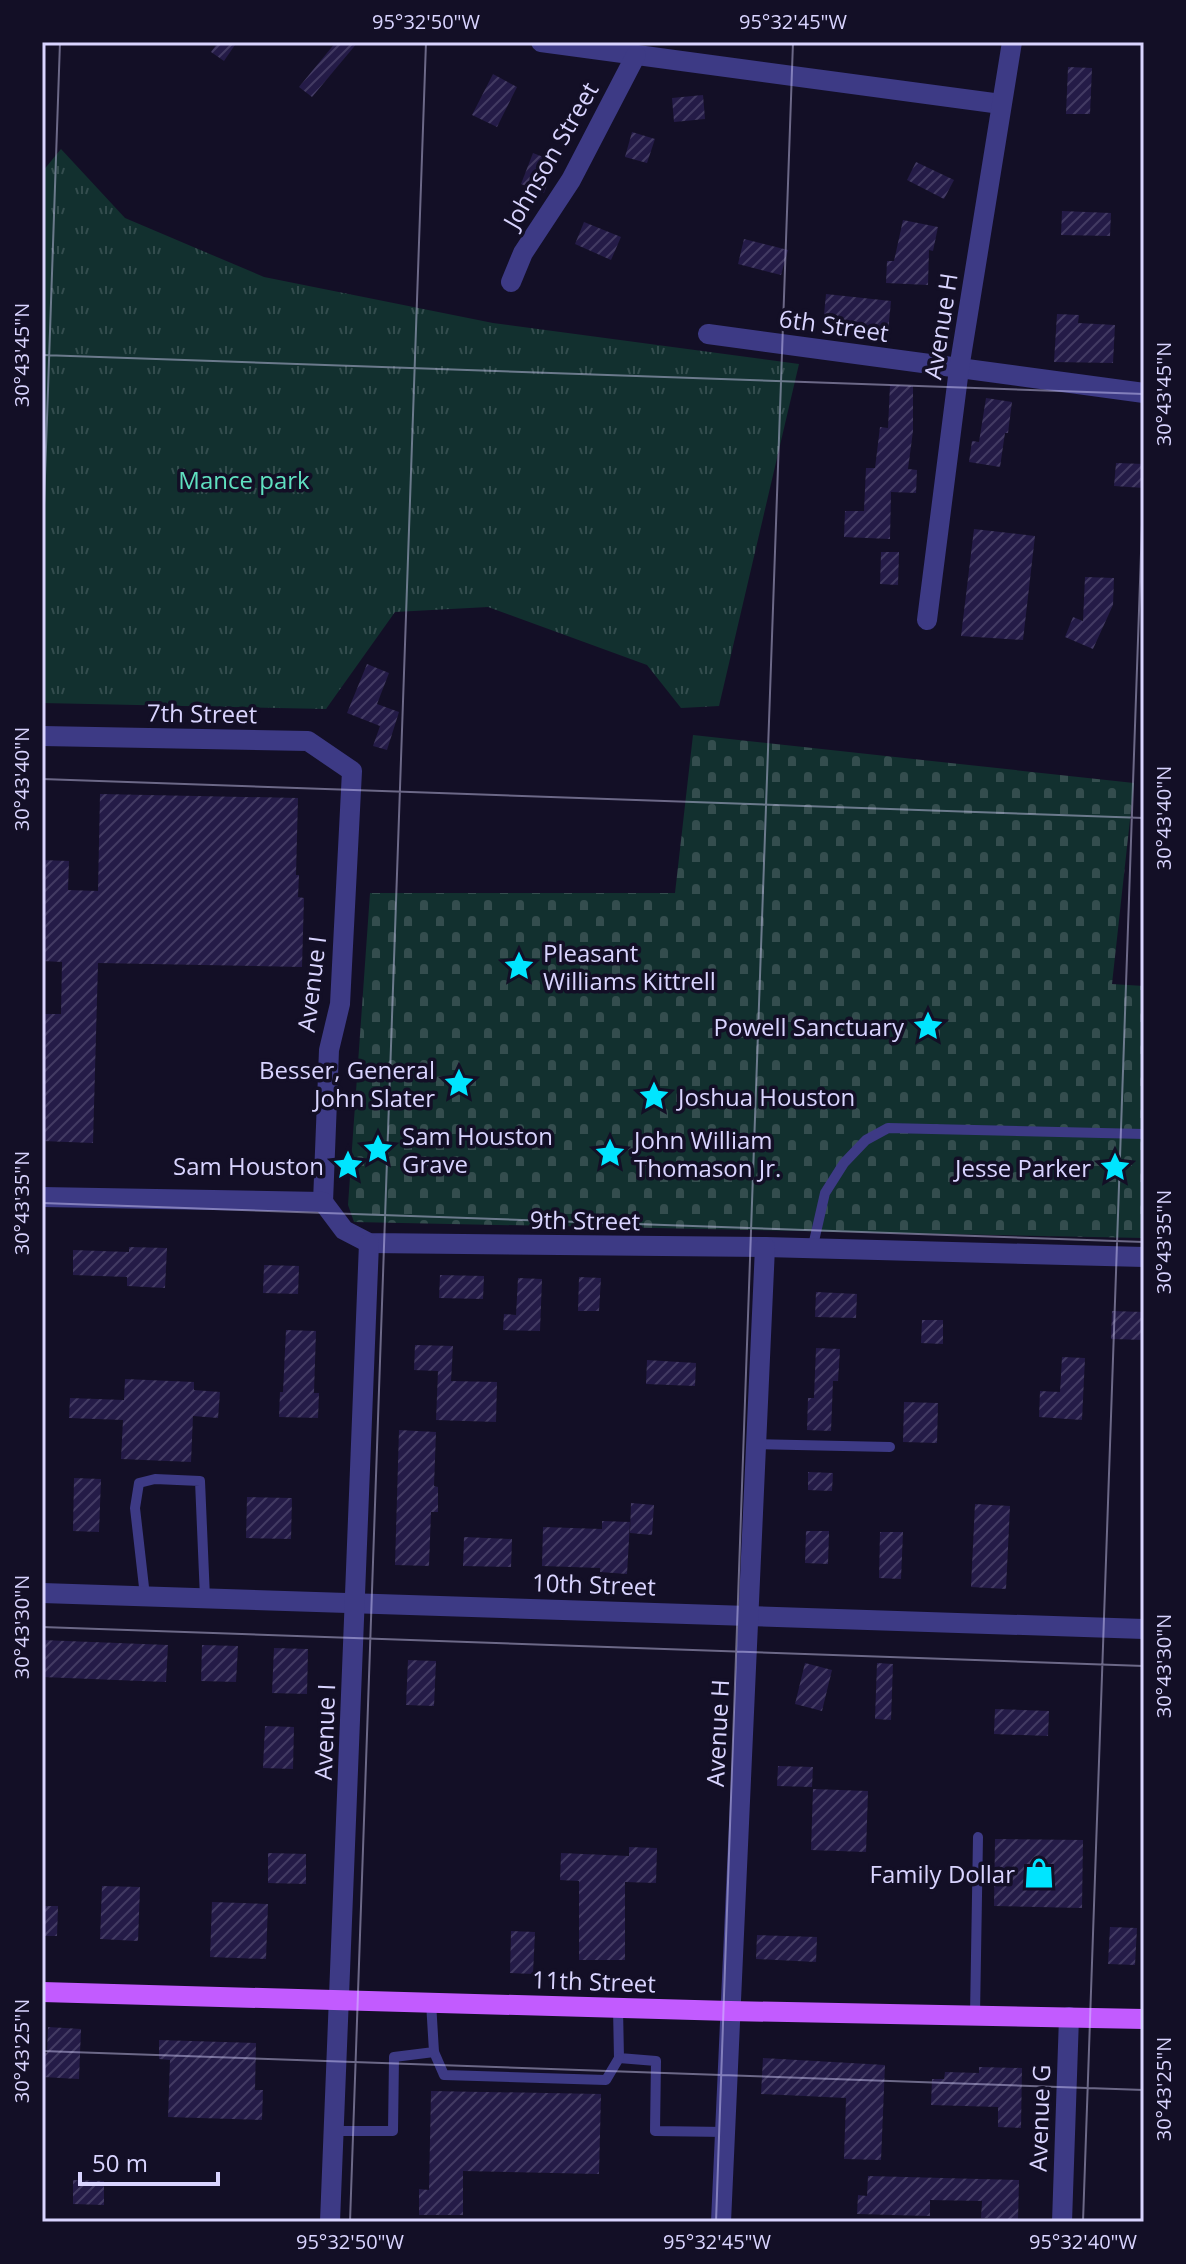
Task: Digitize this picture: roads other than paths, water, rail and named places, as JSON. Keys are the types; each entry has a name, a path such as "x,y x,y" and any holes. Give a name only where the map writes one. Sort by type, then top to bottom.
{"main road":[{"name":"11th Street","path":"42,1992 1144,2019"}],"street":[{"path":"541,42 1001,104"},
{"name":"Avenue H","path":"927,620 959,369 1012,42"},
{"name":"Johnson Street","path":"511,282 523,253 571,180 636,55"},
{"name":"6th Street","path":"708,334 1144,393"},
{"name":"7th Street","path":"42,736 308,741 352,771"},
{"name":"Avenue I","path":"323,1202 329,1050 340,1004 352,771"},
{"path":"42,1197 323,1202 344,1230 369,1243"},
{"name":"Avenue I","path":"330,2222 369,1243"},
{"name":"9th Street","path":"369,1243 765,1247 1144,1257"},
{"name":"Avenue H","path":"721,2222 765,1247"},
{"name":"10th Street","path":"42,1593 1144,1629"},
{"name":"Avenue G","path":"1062,2222 1069,2017"}],"lane":[{"path":"812,1250 825,1193 855,1151 866,1140 888,1128 1144,1134"},
{"path":"756,1444 890,1447"},
{"path":"145,1596 135,1508 139,1483 155,1479 200,1481 205,1598"},
{"path":"975,2015 978,1837"},
{"path":"431,2002 434,2052 444,2075 606,2080 619,2058 618,2008"},
{"path":"334,2131 393,2131 394,2057 434,2052"},
{"path":"619,2058 656,2061 655,2131 725,2132"}],"place":[{"name":"Pleasant Williams Kittrell","path":"519,966"},
{"name":"Powell Sanctuary","path":"928,1026"},
{"name":"Besser, General John Slater","path":"459,1083"},
{"name":"Joshua Houston","path":"654,1096"},
{"name":"Sam Houston Grave","path":"378,1149"},
{"name":"John William Thomason Jr.","path":"610,1153"},
{"name":"Sam Houston","path":"348,1165"},
{"name":"Jesse Parker","path":"1115,1167"},
{"name":"Family Dollar","path":"1039,1873"}],"park label":[{"name":"Mance park","path":"244,479"}]}
